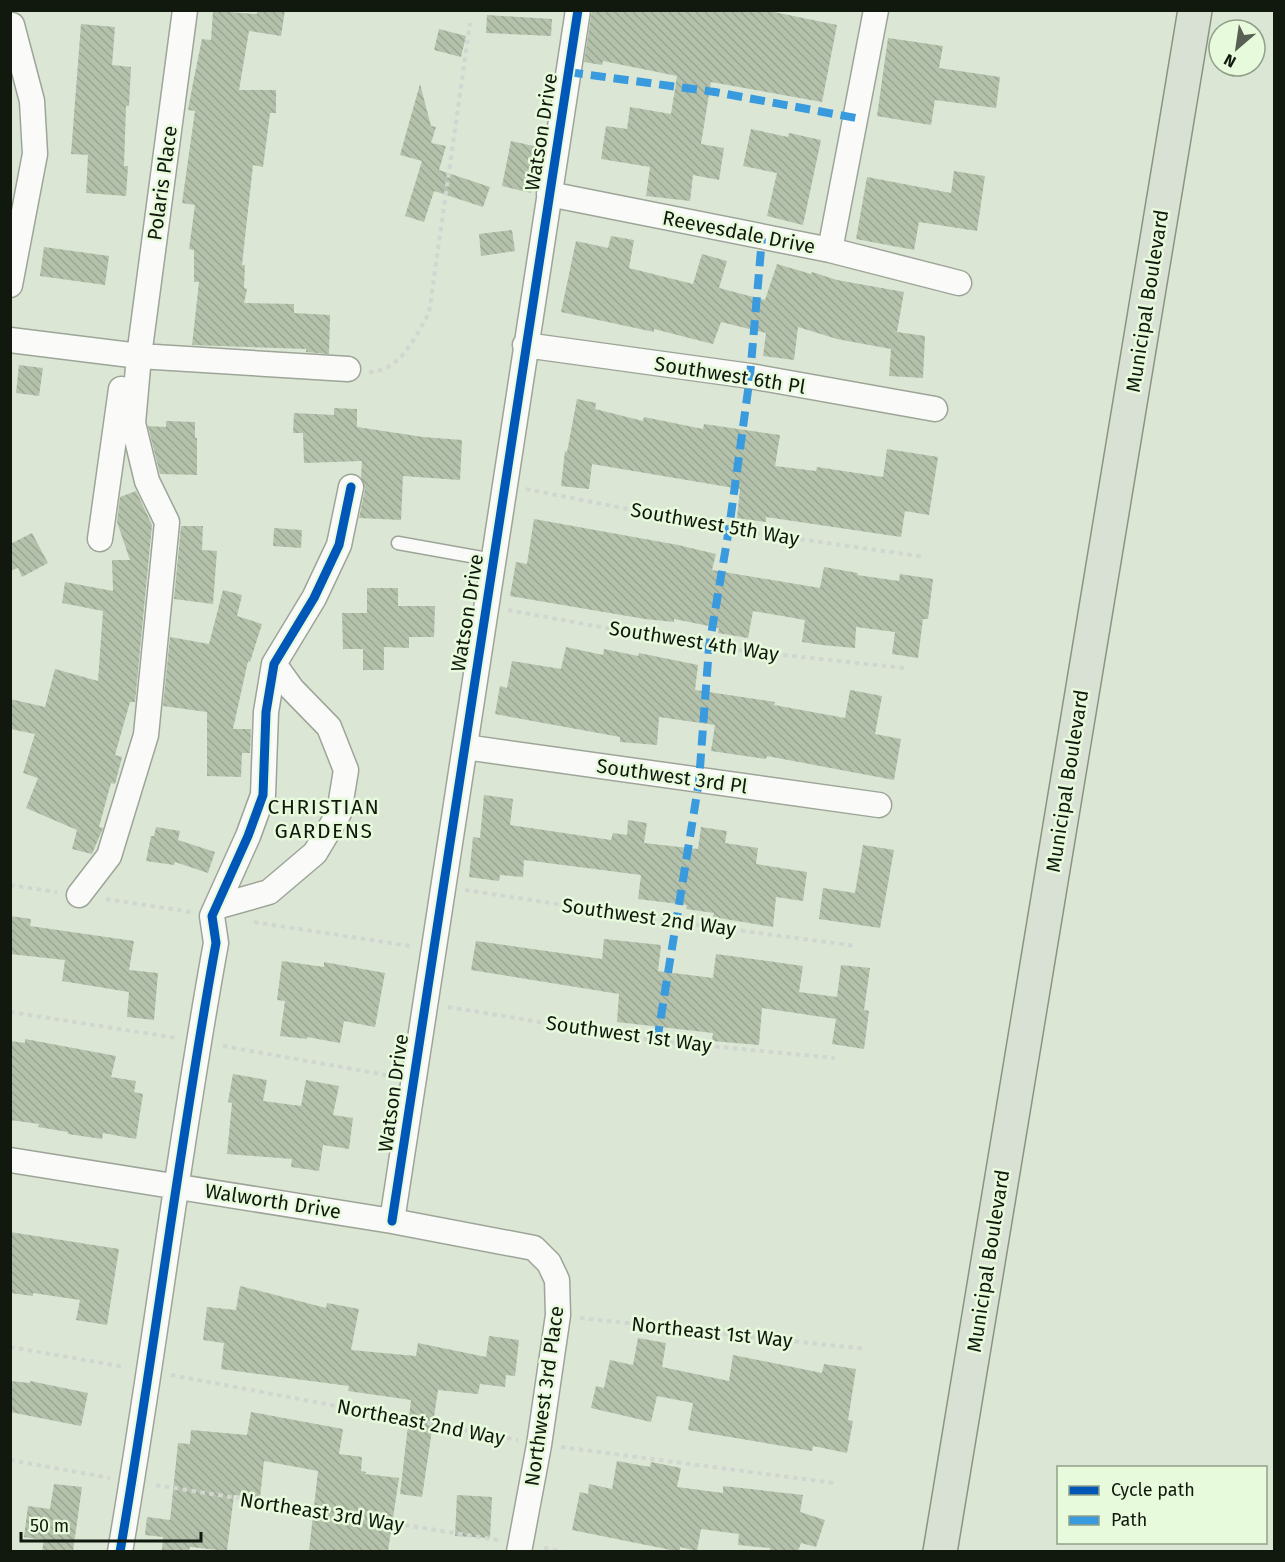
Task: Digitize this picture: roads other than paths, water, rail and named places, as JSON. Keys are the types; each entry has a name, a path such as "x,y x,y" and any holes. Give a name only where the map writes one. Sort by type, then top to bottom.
{"main road":[{"name":"Municipal Boulevard","path":"940,1551 1195,10"}],"street":[{"name":"Polaris Place","path":"133,355 185,10"},
{"name":"Watson Drive","path":"392,1221 423,1003 465,747 578,10"},
{"name":"Reevesdale Drive","path":"549,194 830,250 876,10"},
{"path":"10,285 35,154 32,101 12,26"},
{"path":"830,250 959,283"},
{"path":"10,340 133,355 348,369"},
{"name":"Southwest 6th Pl","path":"525,345 750,376 935,409"},
{"path":"100,539 133,355"},
{"path":"79,895 109,856 146,735 167,522 147,482 133,423 133,355"},
{"path":"120,1551 150,1371 174,1186 216,944 212,916 248,836 262,795 266,712 274,664 314,598 339,545 351,486"},
{"path":"216,907 269,892 315,853 339,813 346,770 329,727 292,689 274,664"},
{"name":"Southwest 3rd Pl","path":"465,747 879,805"},
{"name":"Walworth Drive","path":"10,1160 392,1221 534,1248"},
{"name":"Northwest 3rd Place","path":"520,1548 539,1444 558,1315 557,1280 549,1263 534,1248"}],"lane":[{"path":"398,543 493,560"}],"district":[{"name":"CHRISTIAN GARDENS","path":"324,819"}]}
